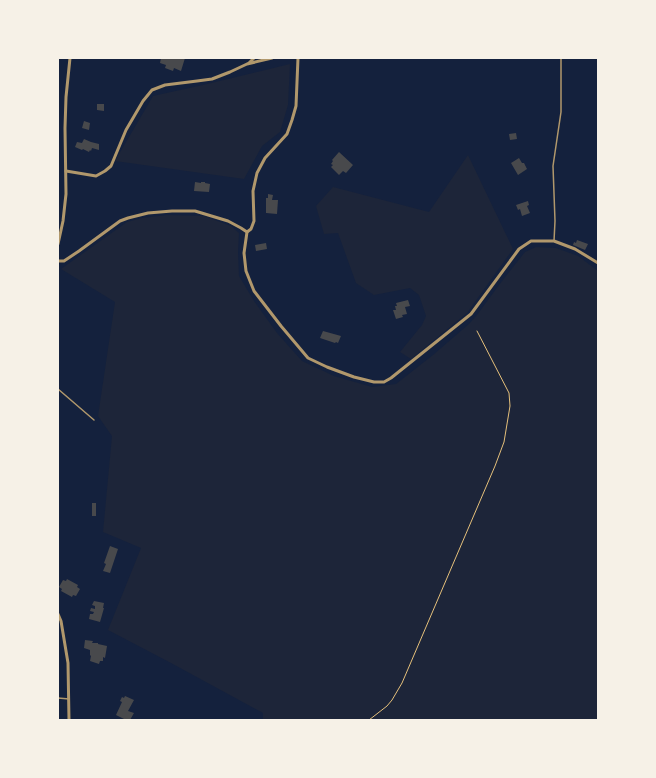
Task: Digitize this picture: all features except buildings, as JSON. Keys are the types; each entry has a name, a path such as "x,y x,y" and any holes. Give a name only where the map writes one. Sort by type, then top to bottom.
{"street":[{"path":"58,244 63,221 65,201 66,97 70,58"},
{"path":"247,64 254,58"},
{"path":"66,171 96,176 105,171 110,166 126,130 143,101 152,90 165,85 212,78 247,64 272,58"},
{"path":"298,58 296,106 287,134 265,158 257,173 253,192 254,220 251,229 247,232 244,253 246,271 254,290 281,326 308,358 354,377 374,382 384,382 471,314 519,249 531,241 554,241 575,249 598,263"},
{"path":"58,261 64,261 120,221 148,213 195,211 228,221 247,232"},
{"path":"58,614 61,621 68,663 69,720"}],"lane":[{"path":"554,241 555,221 553,166 561,112 561,58"},
{"path":"58,389 94,420"},
{"path":"58,698 69,699"}],"path":[{"path":"370,720 387,706 402,683 504,442 510,406 509,393 477,331"}],"shaded area":[{"path":"290,64 288,105 280,132 262,146 244,179 115,161 153,96"},
{"path":"468,155 513,249 467,313 411,359 400,352 422,325 426,316 419,295 410,288 374,295 356,283 338,233 324,234 316,206 333,187 429,212"},
{"path":"167,215 204,216 231,226 239,233 239,276 254,301 277,333 302,361 334,376 372,387 396,384 469,324 525,252 536,247 556,248 578,256 598,271 598,720 263,720 263,713 108,630 141,548 103,532 112,436 98,416 115,302 61,269 127,222 142,218"}]}
